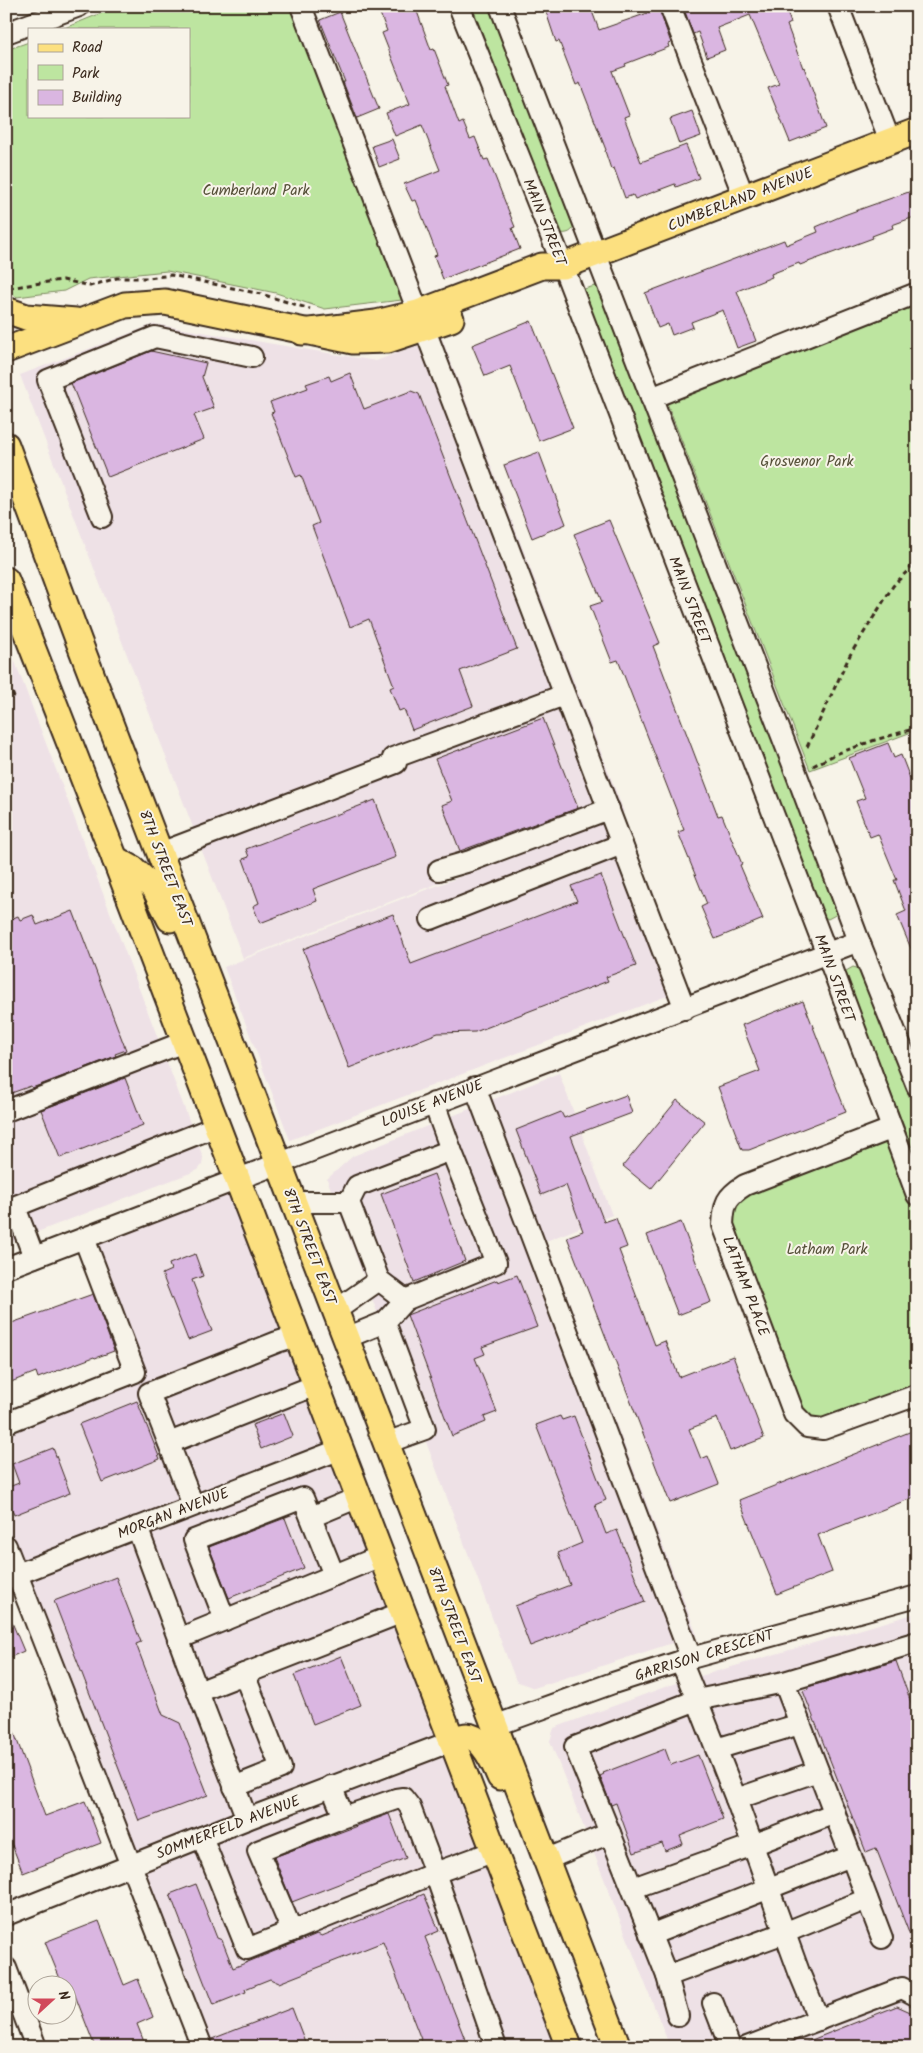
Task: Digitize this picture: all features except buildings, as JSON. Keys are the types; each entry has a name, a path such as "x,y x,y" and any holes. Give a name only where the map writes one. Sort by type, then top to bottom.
{"main road":[{"name":"CUMBERLAND AVENUE","path":"81,321 125,305 165,302 302,332 376,323 421,321 542,266 563,266 917,131"},
{"path":"6,310 26,317 81,321"},
{"path":"6,350 81,321"},
{"name":"8TH STREET EAST","path":"6,445 217,1004 545,1860 612,2045"},
{"path":"6,580 115,859 569,2047"},
{"path":"115,859 133,869 155,889 192,969 217,1004"},
{"path":"452,1741 466,1736 473,1737 485,1748 521,1819 533,1833 545,1860"}],"street":[{"path":"6,33 79,6"},
{"path":"301,6 685,1009"},
{"name":"MAIN STREET","path":"459,6 563,266 917,1195"},
{"path":"500,6 796,771 859,941 917,1086"},
{"path":"670,6 744,197"},
{"path":"838,6 890,141"},
{"path":"651,398 917,293"},
{"path":"102,517 48,380 155,337 252,357"},
{"path":"160,853 396,763 393,758 564,695"},
{"path":"439,870 470,862 608,809"},
{"path":"431,919 622,844"},
{"name":"LOUISE AVENUE","path":"6,1268 434,1102 685,1009 859,941"},
{"path":"6,1111 184,1042"},
{"path":"474,1087 686,1660 697,1700 736,1799 784,1933 819,2020"},
{"path":"346,1338 385,1322 405,1300 496,1263 434,1102"},
{"path":"34,1257 10,1209 217,1126"},
{"name":"LATHAM PLACE","path":"891,1129 745,1185 732,1193 724,1206 723,1225 794,1414 807,1427 823,1429 917,1395"},
{"path":"405,1300 379,1280 349,1202 357,1186 452,1150"},
{"path":"293,1202 349,1202"},
{"path":"6,1423 135,1372 84,1238"},
{"path":"335,1311 379,1280"},
{"path":"385,1322 426,1429 386,1443"},
{"path":"193,1505 149,1393 277,1342 297,1336"},
{"path":"169,1443 316,1385"},
{"name":"MORGAN AVENUE","path":"12,1576 341,1449"},
{"path":"251,1483 262,1514"},
{"path":"225,1620 194,1540 303,1498 334,1575"},
{"path":"311,1517 359,1498"},
{"path":"136,1527 234,1787 277,1844"},
{"path":"6,1546 12,1576 131,1865 202,2047"},
{"path":"178,1639 381,1556"},
{"name":"GARRISON CRESCENT","path":"494,1726 613,1683 686,1660 916,1599"},
{"path":"198,1692 403,1612"},
{"path":"678,2016 667,1976 575,1746 697,1700 784,1682 917,1642"},
{"path":"234,1787 281,1768 244,1674"},
{"path":"784,1682 882,1938"},
{"path":"716,1749 800,1724"},
{"name":"SOMMERFELD AVENUE","path":"6,1915 331,1786 452,1741"},
{"path":"736,1799 818,1771"},
{"path":"331,1786 344,1817"},
{"path":"292,1931 258,1851 344,1817 403,1798 410,1807 435,1873 496,2047"},
{"path":"633,1888 835,1813"},
{"path":"545,1860 610,1833"},
{"path":"202,1837 247,1949 435,1873 495,1851"},
{"path":"650,1935 852,1856"},
{"path":"667,1976 784,1933 868,1899"},
{"path":"6,1968 36,2047"},
{"path":"747,2047 902,1988 917,1996"},
{"path":"713,2003 730,2047"}],"path":[{"path":"806,749 850,655 894,586 917,561"},
{"path":"6,676 15,700"},
{"path":"806,768 820,764 836,754 917,728"}],"shaded area":[{"path":"154,324 376,361 441,336 624,812 243,958 20,375"},
{"path":"6,638 203,1157 202,1165 198,1170 6,1244"},
{"path":"606,821 672,994 290,1140 224,967"},
{"path":"559,1073 612,1215 546,1241 697,1635 534,1688 516,1681 327,1179 353,1156"},
{"path":"237,1179 569,2047 202,2047 6,1546 6,1423 135,1372 84,1238"},
{"path":"917,1613 917,2047 670,2047 550,1741 554,1728 673,1684"}],"green space":[{"name":"Cumberland Park","path":"119,6 291,6 402,300 325,309 276,293 167,271 88,279 64,291 17,297 6,291 6,50 28,42 28,118 190,118 190,28 64,28"},
{"path":"472,6 489,6 574,227 568,233 559,233"},
{"path":"595,286 598,289 839,913 828,919 824,917 582,294 584,289"},
{"name":"Grosvenor Park","path":"917,299 917,730 810,770 665,398"},
{"path":"853,967 860,969 917,1117 917,1160 845,974 846,971"},
{"name":"Latham Park","path":"891,1129 917,1195 917,1395 807,1427 724,1206 732,1193"}]}
